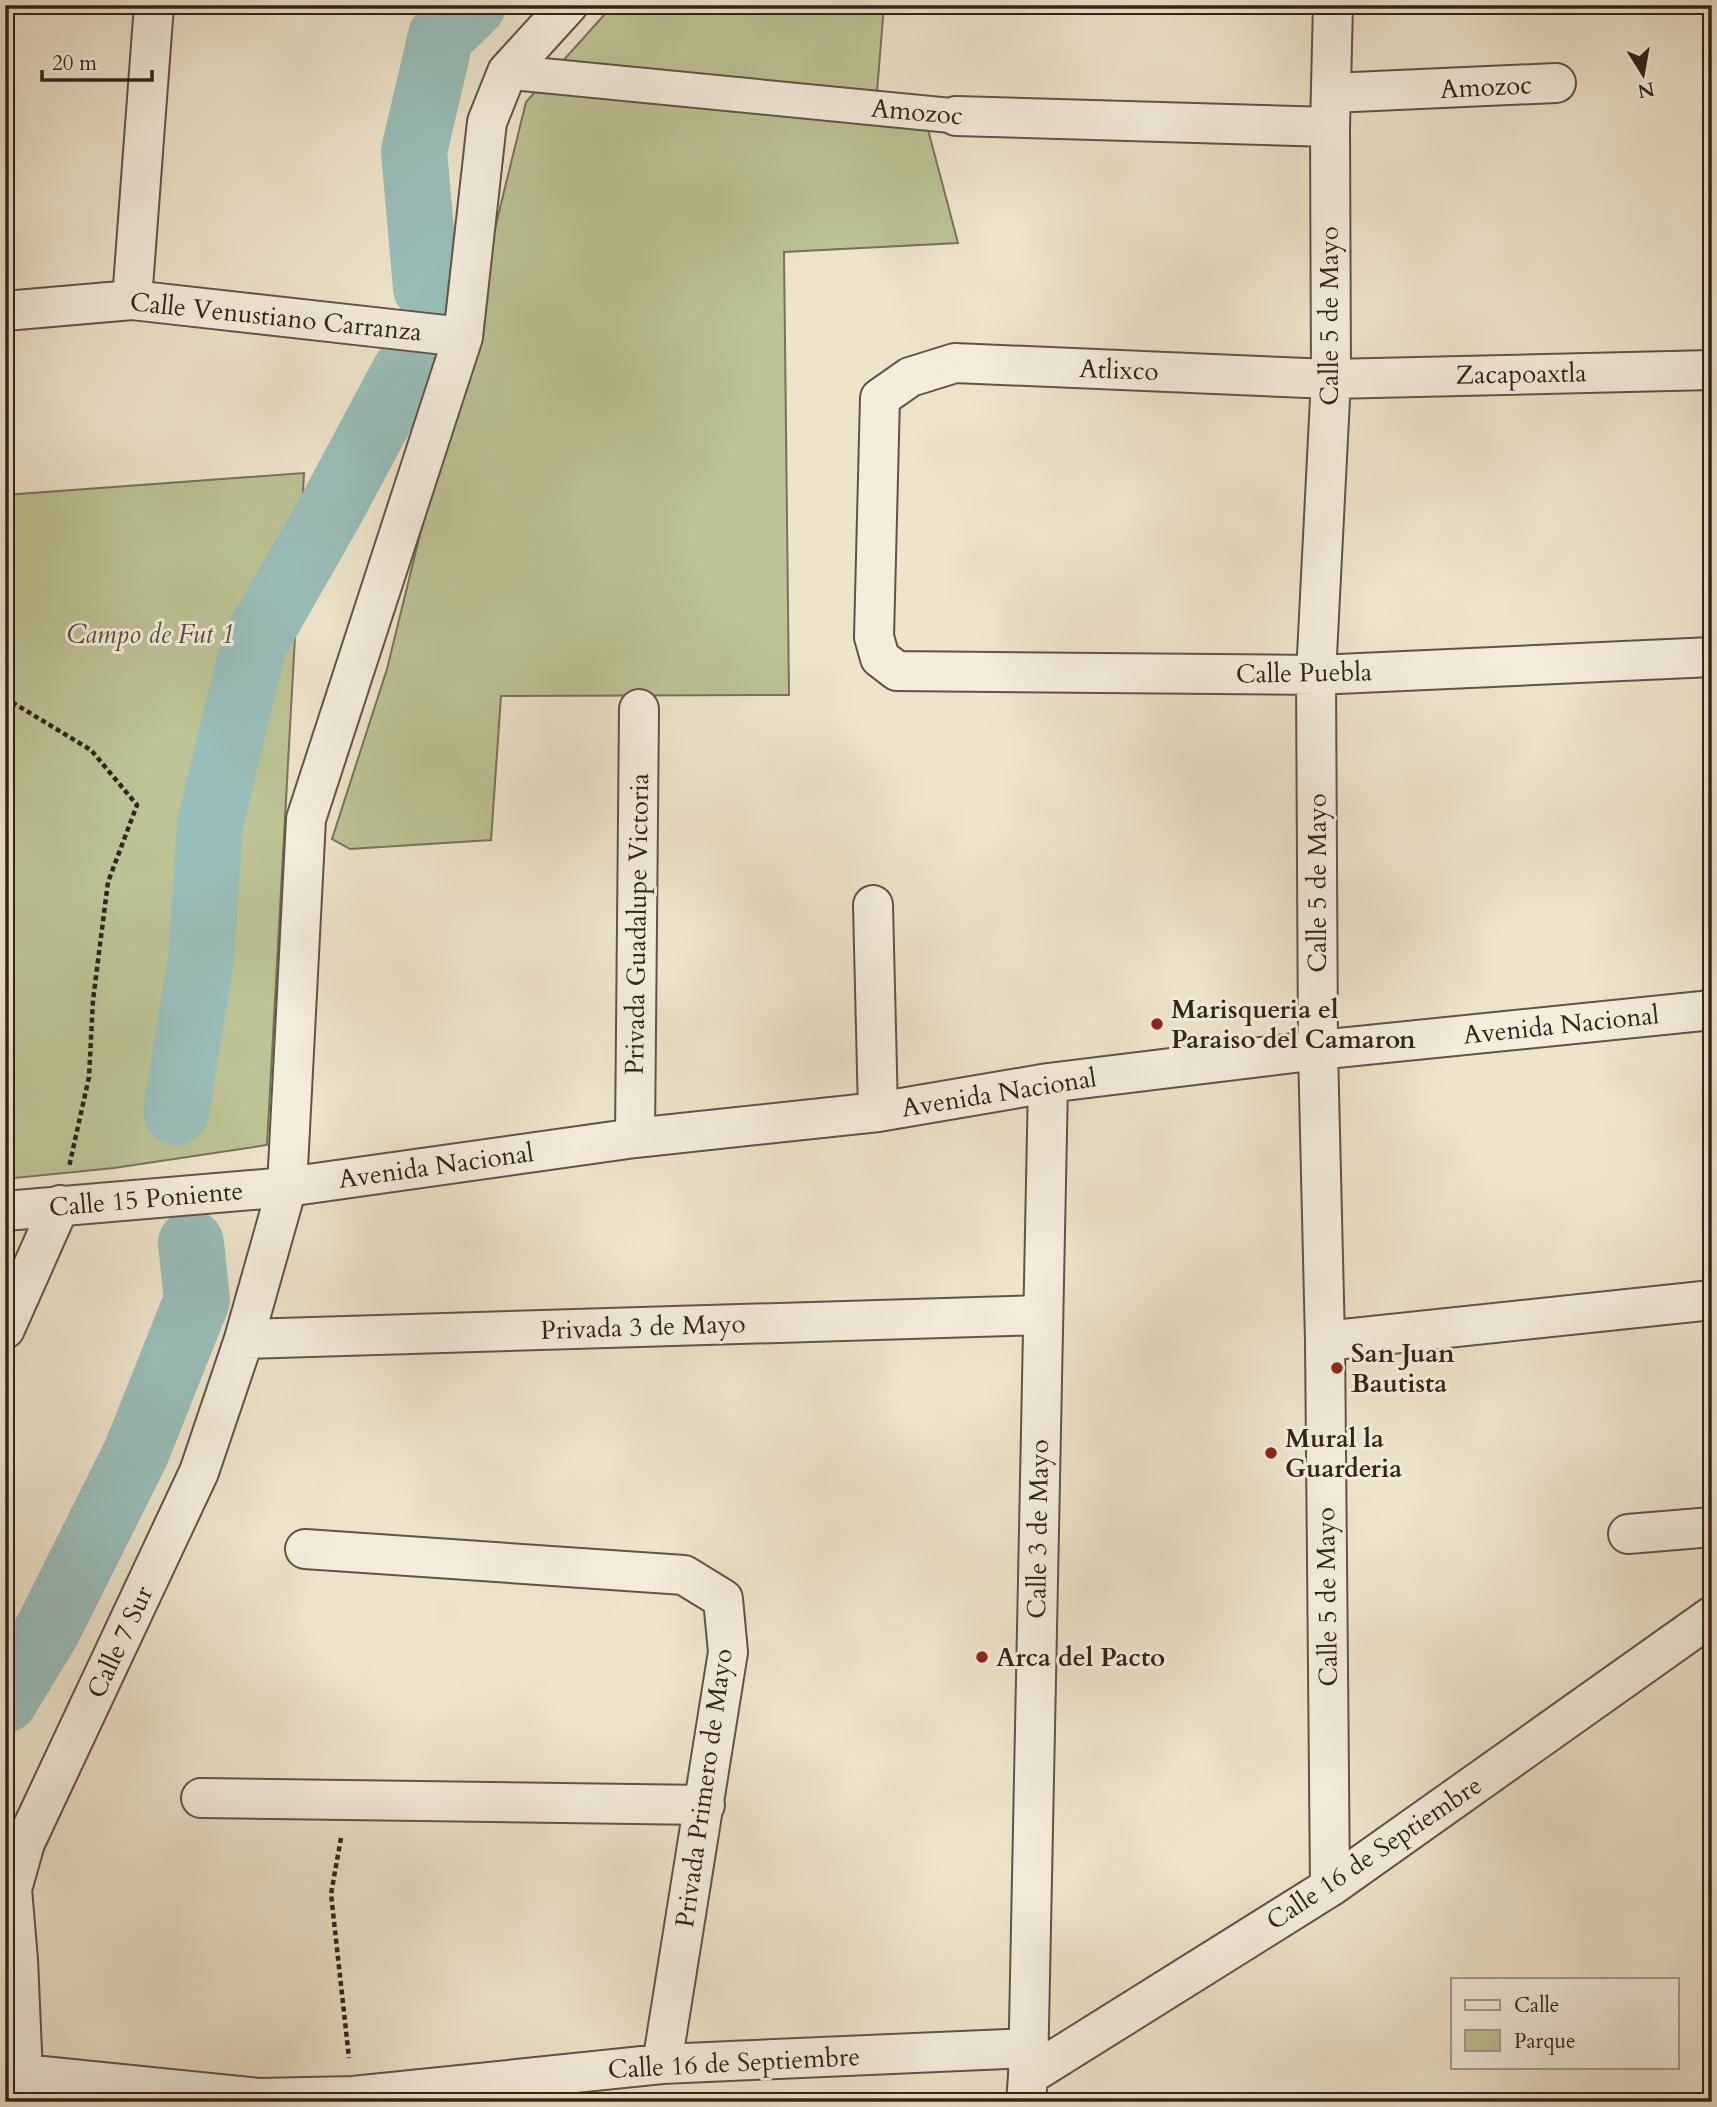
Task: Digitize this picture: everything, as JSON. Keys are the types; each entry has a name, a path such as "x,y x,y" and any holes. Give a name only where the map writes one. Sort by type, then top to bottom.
{"street":[{"path":"132,300 154,5"},
{"name":"Calle 7 Sur","path":"17,2088 18,1961 12,1889 25,1843 199,1472 244,1339 287,1187 306,819 463,337 486,122 507,72 568,5"},
{"name":"Calle 5 de Mayo","path":"1330,1887 1325,1340 1318,1050 1316,675 1331,379 1330,110 1333,5"},
{"name":"Amozoc","path":"507,72 956,116 1330,110 1556,83"},
{"name":"Calle Venustiano Carranza","path":"5,311 132,300 463,337"},
{"name":"Atlixco","path":"897,671 880,658 874,637 880,398 910,377 955,363 1331,379"},
{"name":"Zacapoaxtla","path":"1331,379 1712,370"},
{"name":"Calle Puebla","path":"897,671 1316,675 1712,657"},
{"name":"Privada Guadalupe Victoria","path":"635,1138 639,709"},
{"path":"873,905 878,1112"},
{"name":"Avenida Nacional","path":"287,1187 635,1138 878,1112 1048,1083 1318,1050 1712,1010"},
{"name":"Calle 3 de Mayo","path":"1028,2075 1048,1083"},
{"name":"Calle 15 Poniente","path":"5,1211 287,1187"},
{"path":"5,1329 60,1205"},
{"path":"1325,1340 1712,1300"},
{"name":"Privada 3 de Mayo","path":"244,1339 1042,1315"},
{"path":"1628,1534 1712,1527"},
{"name":"Privada Primero de Mayo","path":"305,1549 684,1575 723,1599 728,1653 662,2064"},
{"name":"Calle 16 de Septiembre","path":"17,2088 258,2100 353,2096 662,2064 1028,2075 1330,1887 1712,1616"},
{"path":"201,1798 705,1805"}],"path":[{"path":"5,698 91,750 137,804 108,882 93,999 89,1077 60,1205"},
{"path":"348,1799 331,1894 353,2096"}],"green space":[{"path":"613,5 884,5 875,117 927,126 958,243 784,252 789,695 501,696 491,840 350,849 332,839 387,669 526,102"},
{"name":"Campo de Fut 1","path":"304,473 267,1145 114,1168 5,1179 5,495"}],"waterway":[{"path":"426,288 414,151 441,36 473,5"},
{"path":"176,1112 201,959 210,824 254,644 329,513 405,371"},
{"path":"5,1700 48,1629 136,1453 197,1300 191,1243"}],"place":[{"name":"Marisqueria el Paraiso del Camaron","path":"1157,1024"},
{"name":"San Juan Bautista","path":"1337,1368"},
{"name":"Mural la Guarderia","path":"1271,1453"},
{"name":"Arca del Pacto","path":"982,1657"}]}
